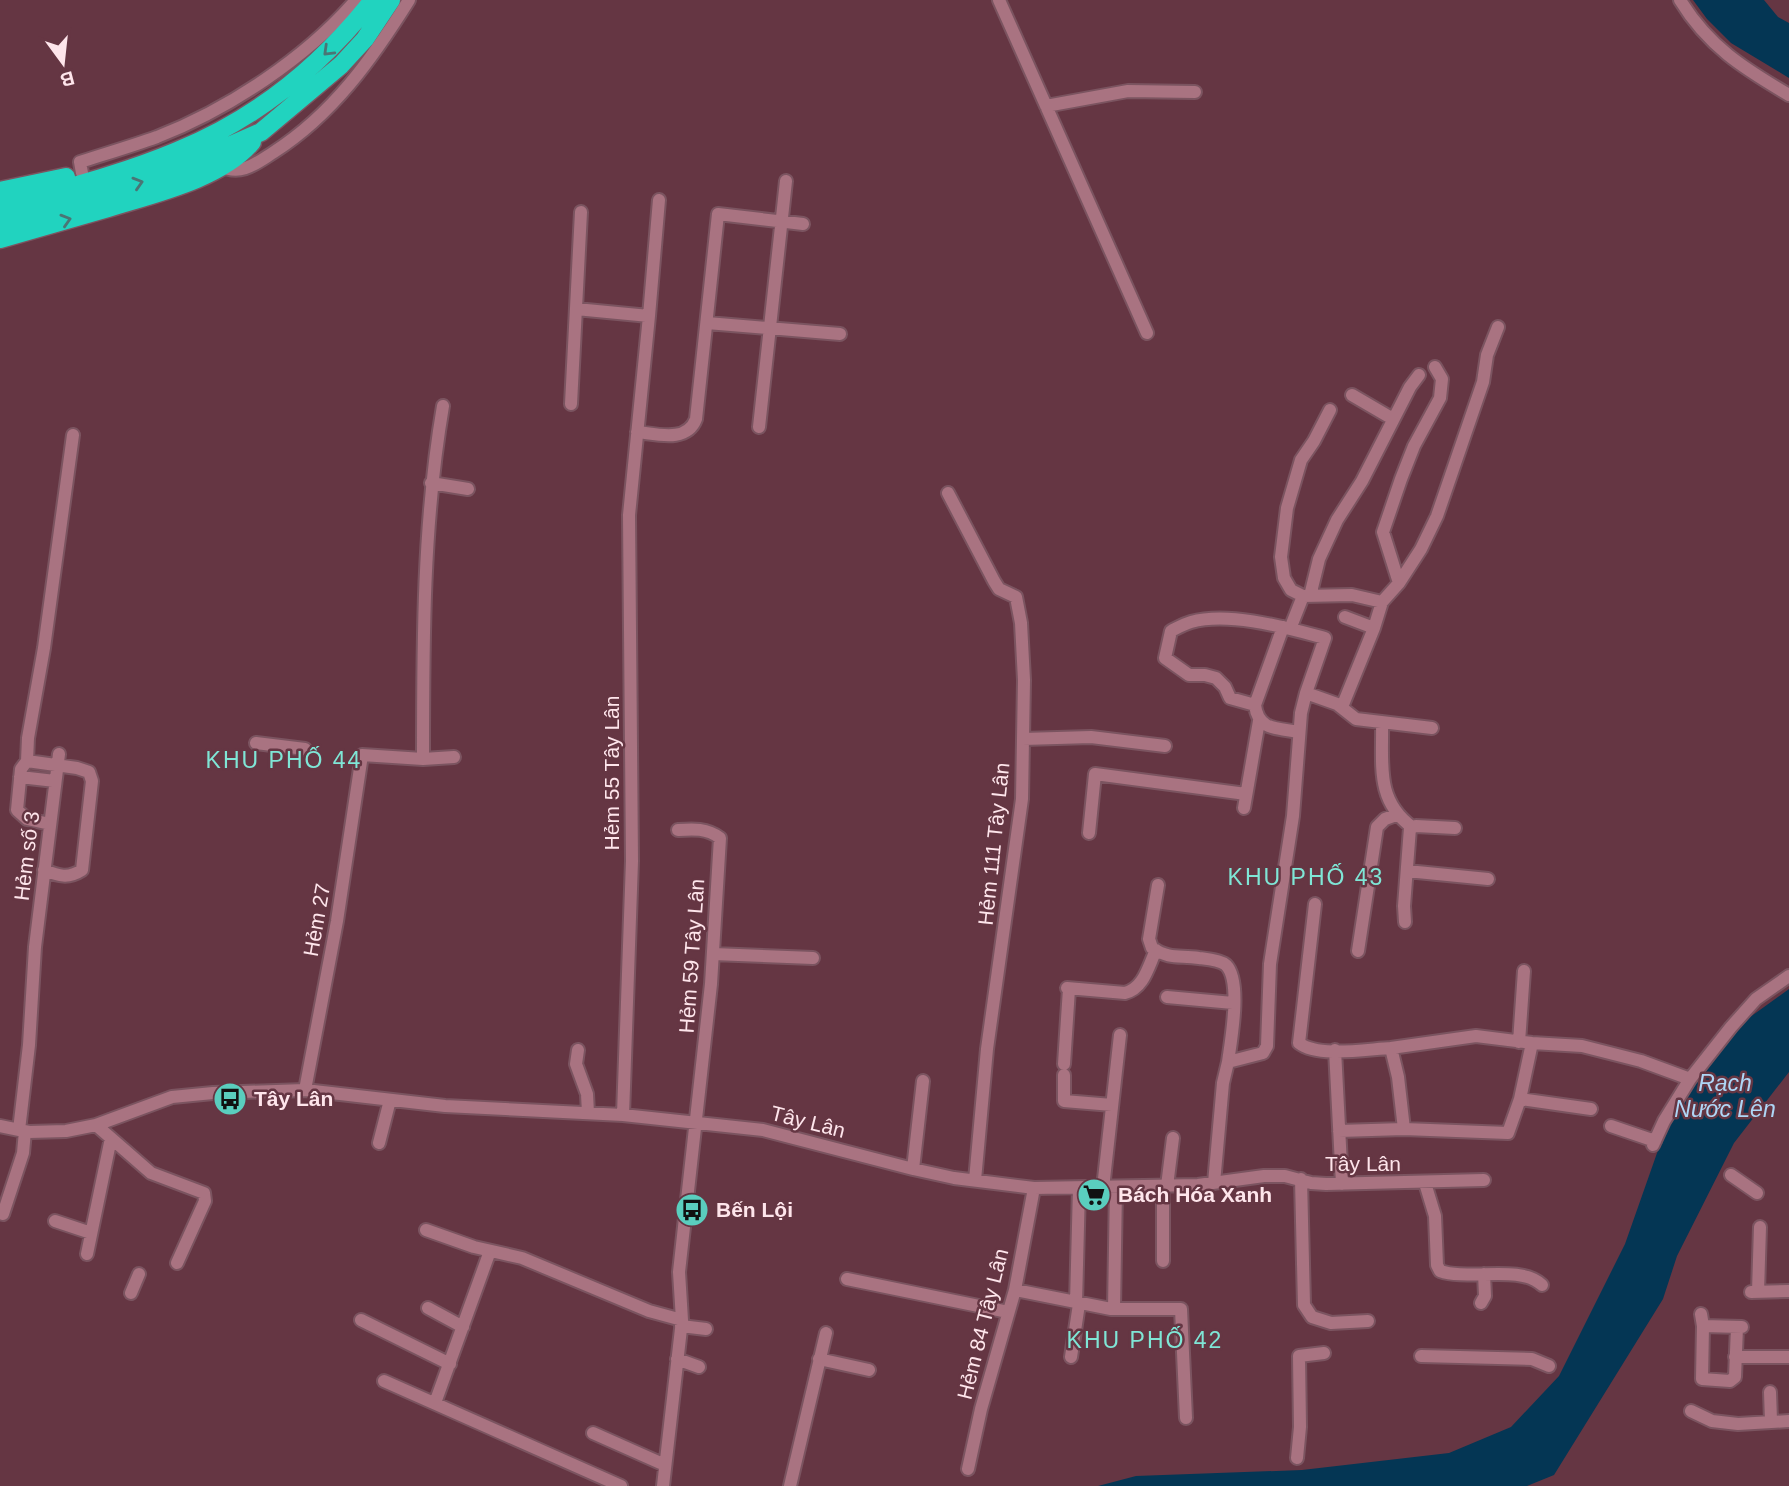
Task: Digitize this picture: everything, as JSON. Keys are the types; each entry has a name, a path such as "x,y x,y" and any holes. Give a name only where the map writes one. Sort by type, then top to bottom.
{"highway":[{"path":"0,222 202,140 252,113 306,72 345,34 373,0"},
{"path":"0,239 151,195 237,158 261,132 341,65 365,39 391,0"},
{"path":"0,191 82,173 138,154 202,127 306,72"},
{"path":"0,208 46,202 163,175 261,132"}],"street":[{"path":"82,173 80,162 178,127 254,86 306,48 339,20 356,0"},
{"path":"220,166 235,171 251,167 312,124 357,77 409,0"},
{"path":"999,0 1147,333"},
{"path":"1680,0 1695,24 1732,60 1789,95"},
{"path":"1046,106 1121,92 1195,92"},
{"path":"759,427 786,181"},
{"name":"Hẻm 55 Tây Lân","path":"623,1115 632,861 629,515 659,200"},
{"path":"570,404 581,212"},
{"path":"637,432 678,435 688,432 694,426 718,215 803,224"},
{"path":"576,309 649,316"},
{"path":"707,323 840,334"},
{"path":"1342,708 1382,602 1399,583 1421,550 1437,516 1483,382 1497,327"},
{"path":"1399,583 1383,532 1410,457 1440,398 1442,379 1435,367"},
{"path":"1244,808 1259,721 1255,705 1287,628 1307,596 1319,559 1337,520 1362,481 1390,417 1419,375"},
{"path":"1352,395 1390,417"},
{"path":"443,406 431,484 424,607 422,759 454,757"},
{"path":"1330,410 1301,460 1293,481 1281,557 1284,578 1291,590 1307,596 1352,595 1382,602"},
{"path":"50,824 27,819 17,810 21,769 27,761 28,737 44,648 73,435"},
{"path":"431,484 468,489"},
{"name":"Hẻm 111 Tây Lân","path":"948,493 999,589 1016,597 1022,635 1023,799 987,1049 975,1180"},
{"path":"1345,617 1374,628"},
{"path":"1228,1062 1263,1053 1267,1046 1270,964 1293,816 1299,732 1306,693 1325,638 1255,622 1211,619 1190,622 1171,631 1165,658 1189,675 1216,678 1225,687 1230,698 1255,705"},
{"path":"1306,693 1319,696 1356,719 1433,728"},
{"path":"1259,721 1270,727 1299,732"},
{"path":"1382,722 1383,790 1396,815 1412,827 1455,828"},
{"path":"1023,739 1091,737 1165,746"},
{"path":"256,743 305,749"},
{"name":"Hẻm 27","path":"305,1090 337,921 362,755 422,759"},
{"path":"27,761 59,760 89,772 92,781 82,870 73,876 60,876 44,870"},
{"name":"Hẻm số 3","path":"3,1214 23,1153 22,1130 44,870 59,760"},
{"path":"1089,833 1095,774 1246,794"},
{"path":"20,776 55,782"},
{"path":"1358,950 1377,827 1385,819 1396,815"},
{"path":"1405,922 1404,906 1412,827"},
{"name":"Hẻm 59 Tây Lân","path":"678,830 711,832 720,838 713,954 697,1122"},
{"path":"1407,871 1488,879"},
{"path":"1158,886 1149,939 1152,948 1166,956 1222,962 1234,982 1214,1183"},
{"path":"1315,904 1299,1043 1305,1047 1335,1050 1391,1048 1476,1036 1582,1046 1641,1061 1690,1079"},
{"path":"1112,1105 1063,1101 1068,989 1125,993 1134,991 1142,982 1156,950"},
{"path":"713,954 813,958"},
{"path":"1339,1130 1404,1129 1508,1133 1520,1099 1525,1042 1524,971"},
{"path":"1611,1126 1654,1143 1690,1079 1756,999 1789,976"},
{"path":"1167,997 1233,1003"},
{"path":"1114,1308 1109,1188 1112,1105 1120,1035"},
{"path":"1391,1048 1398,1077 1404,1129"},
{"path":"578,1050 576,1064 587,1094 588,1113"},
{"path":"1335,1050 1342,1184"},
{"path":"913,1169 923,1081"},
{"name":"Tây Lân","path":"0,1126 22,1130 66,1131 96,1125 172,1097 305,1090 390,1100 623,1115 763,1130 913,1169 1034,1188 1165,1186 1264,1176 1285,1176 1311,1183 1342,1184 1484,1181"},
{"path":"1520,1099 1591,1109"},
{"path":"379,1143 390,1100"},
{"path":"663,1486 681,1323 679,1272 697,1122"},
{"path":"96,1125 151,1173 205,1193 205,1201 177,1264"},
{"path":"87,1254 111,1138"},
{"path":"1163,1261 1165,1186 1173,1138"},
{"path":"1731,1175 1757,1193"},
{"path":"1301,1179 1304,1305 1311,1317 1332,1323 1368,1321"},
{"path":"1426,1183 1435,1216 1437,1265 1440,1271 1457,1275 1485,1274 1536,1279 1542,1284"},
{"name":"Hẻm 84 Tây Lân","path":"968,1469 981,1409 1015,1290 1034,1188"},
{"path":"1071,1357 1077,1303 1079,1188"},
{"path":"55,1221 91,1233"},
{"path":"1760,1227 1755,1292 1789,1291"},
{"path":"426,1230 490,1251 522,1258 649,1311 706,1329"},
{"path":"435,1403 490,1251"},
{"path":"131,1293 139,1274"},
{"path":"1481,1303 1485,1296 1485,1274"},
{"path":"847,1279 1008,1312"},
{"path":"1015,1290 1114,1308 1181,1309 1186,1418"},
{"path":"428,1308 463,1327"},
{"path":"361,1320 450,1364"},
{"path":"1702,1320 1740,1327 1735,1357 1735,1377 1730,1381 1702,1379 1702,1320"},
{"path":"790,1486 826,1333"},
{"path":"1297,1458 1300,1427 1299,1356 1324,1353"},
{"path":"1421,1356 1532,1359 1549,1366"},
{"path":"1735,1357 1789,1357"},
{"path":"677,1359 699,1367"},
{"path":"819,1359 869,1370"},
{"path":"384,1381 621,1486"},
{"path":"1770,1392 1771,1420"},
{"path":"1692,1411 1712,1421 1738,1424 1789,1421"},
{"path":"593,1433 665,1465"}],"water":[{"path":"1693,0 1764,0 1778,17 1789,23 1789,78 1731,43"},
{"name":"Rạch Nước Lên","path":"1789,989 1789,1072 1734,1143 1677,1256 1663,1299 1554,1475 1527,1486 1098,1486 1136,1476 1302,1470 1449,1453 1511,1427 1559,1376 1625,1244 1669,1119 1694,1077 1739,1025"}],"place":[{"name":"Tây Lân","path":"230,1099"},
{"name":"Bách Hóa Xanh","path":"1094,1195"},
{"name":"Bến Lội","path":"692,1210"}],"district":[{"name":"KHU PHỐ 44","path":"284,760"},
{"name":"KHU PHỐ 43","path":"1306,877"},
{"name":"KHU PHỐ 42","path":"1145,1340"}]}
